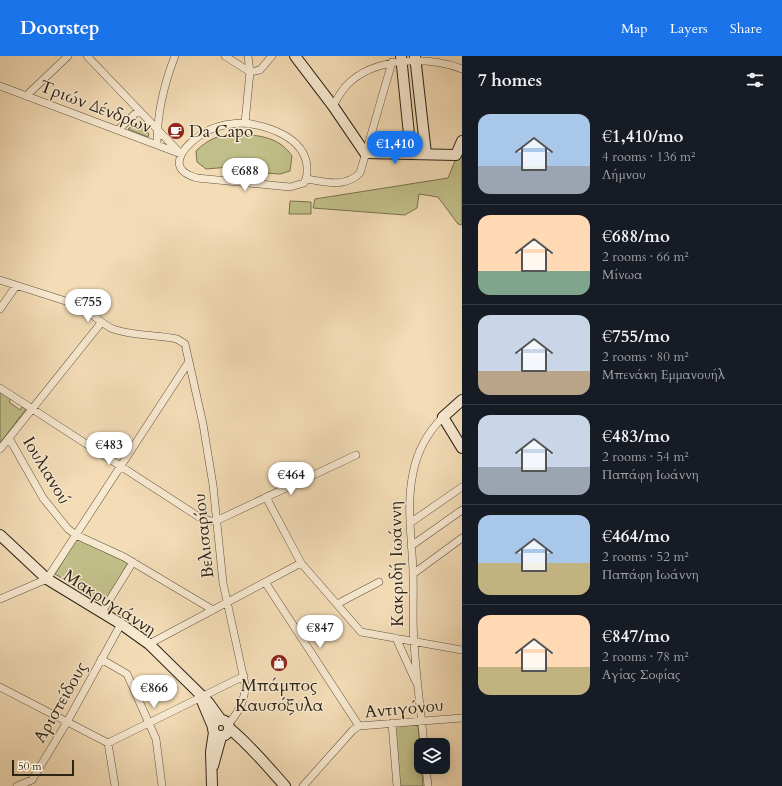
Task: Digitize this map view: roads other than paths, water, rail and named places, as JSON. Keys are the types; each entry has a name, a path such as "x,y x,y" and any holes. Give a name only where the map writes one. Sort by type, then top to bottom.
{"street":[{"path":"26,96 68,56"},
{"path":"87,56 181,154"},
{"path":"96,65 97,56"},
{"path":"157,145 157,129 164,90 175,56"},
{"path":"225,56 250,72 260,70 272,56"},
{"path":"245,123 250,72 248,56"},
{"path":"295,56 333,106 365,153"},
{"path":"333,106 346,86 354,79 373,67 398,59 416,57 444,61 462,69"},
{"path":"416,57 426,154"},
{"path":"307,179 331,183 349,182 360,173 365,153 398,59"},
{"path":"398,59 411,154"},
{"name":"Τριών Δένδρων","path":"0,86 181,154"},
{"path":"118,130 139,110"},
{"path":"245,123 270,129 291,139 304,154 307,179 304,183 290,187 198,178 190,176 182,169 180,165 181,154 193,140 210,130 225,125 245,123"},
{"path":"365,153 456,155 462,141"},
{"path":"0,280 78,305 89,310 101,323 0,449"},
{"path":"0,309 16,286"},
{"name":"Βελισαρίου","path":"101,323 114,329 184,342 202,424 218,520 221,567 227,602 244,676 245,691 241,704 222,729"},
{"path":"0,599 47,579 188,363"},
{"path":"0,388 199,517 211,521 218,520 356,455"},
{"name":"Κακριδή Ιωάννη","path":"423,738 414,642 413,574 410,523 411,482 416,461 426,437 442,417 462,400"},
{"path":"442,417 462,448"},
{"name":"Ιουλιανού","path":"9,438 47,504 76,535"},
{"path":"410,523 462,487"},
{"path":"266,497 301,563 361,632 462,650"},
{"path":"411,546 462,510"},
{"name":"Μακρυγιάννη","path":"0,535 47,579 121,624 149,644 201,697 208,702 222,729 257,757 285,786"},
{"path":"76,535 133,562 213,610"},
{"path":"413,574 462,538"},
{"path":"102,612 133,562"},
{"path":"149,644 301,563"},
{"path":"265,582 359,726"},
{"path":"337,604 379,582"},
{"name":"Αριστείδους","path":"17,786 32,783 121,624"},
{"path":"396,638 419,688"},
{"path":"101,659 127,674 156,739 162,786"},
{"path":"108,743 244,676"},
{"path":"0,687 108,743"},
{"name":"Αντιγόνου","path":"303,786 353,730 359,726 462,718"},
{"path":"392,723 396,786"},
{"path":"212,786 212,770 216,760 222,729"},
{"path":"108,743 115,786"},
{"path":"427,774 428,786"}],"place":[{"name":"Da Capo","path":"176,131"},
{"name":"Μπάμπος Καυσόξυλα","path":"279,663"}]}
